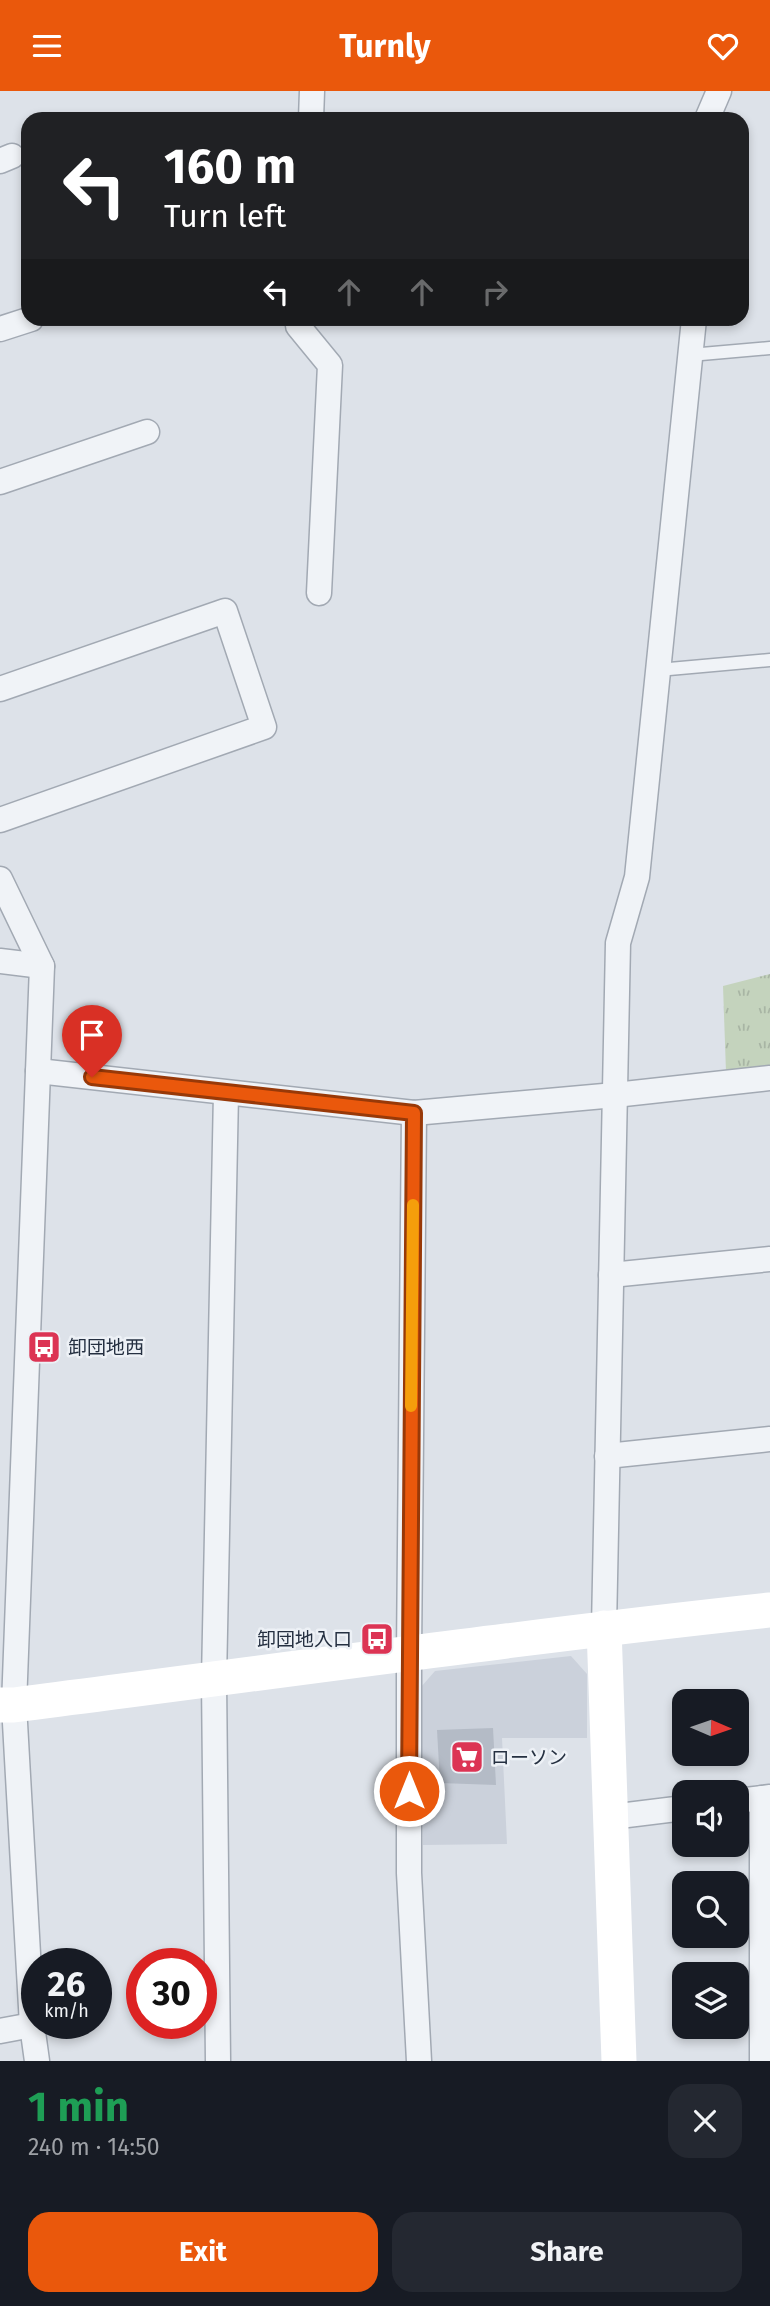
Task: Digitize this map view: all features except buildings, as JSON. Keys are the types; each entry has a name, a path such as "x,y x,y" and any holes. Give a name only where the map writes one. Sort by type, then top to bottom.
{"street":[{"path":"310,112 312,91"},
{"path":"710,112 720,91"},
{"path":"0,330 21,323"},
{"path":"298,326 330,365 319,593"},
{"path":"619,2061 604,1628 618,943 637,877 693,326"},
{"path":"0,482 147,432"},
{"path":"0,689 225,611 264,727 0,820"},
{"path":"0,879 42,966 7,1705 26,1948"},
{"path":"0,961 42,966"},
{"path":"38,1072 414,1113 770,1078"},
{"path":"218,2061 214,1680 226,1093"},
{"path":"414,1113 409,1874 419,2061"},
{"path":"611,1275 770,1259"},
{"path":"607,1456 770,1439"},
{"path":"7,1705 604,1628 770,1610"},
{"path":"762,2061 766,1797"},
{"path":"611,1817 672,1809"},
{"path":"0,2031 21,2027"},
{"path":"34,2039 37,2061"}],"lane":[{"path":"690,355 770,348"},
{"path":"658,670 770,660"}],"shaded area":[{"path":"571,1656 587,1674 587,1738 502,1738 507,1844 423,1845 421,1687 435,1671"}],"green space":[{"path":"770,974 770,1067 726,1072 723,986"}],"slow traffic":[{"path":"411,1406 413,1205"}],"place":[{"name":"卸団地西","path":"44,1347"},
{"name":"卸団地入口","path":"377,1639"},
{"name":"ローソン","path":"467,1757"}],"route":[{"path":"92,1077 414,1113 409,1791"}]}
